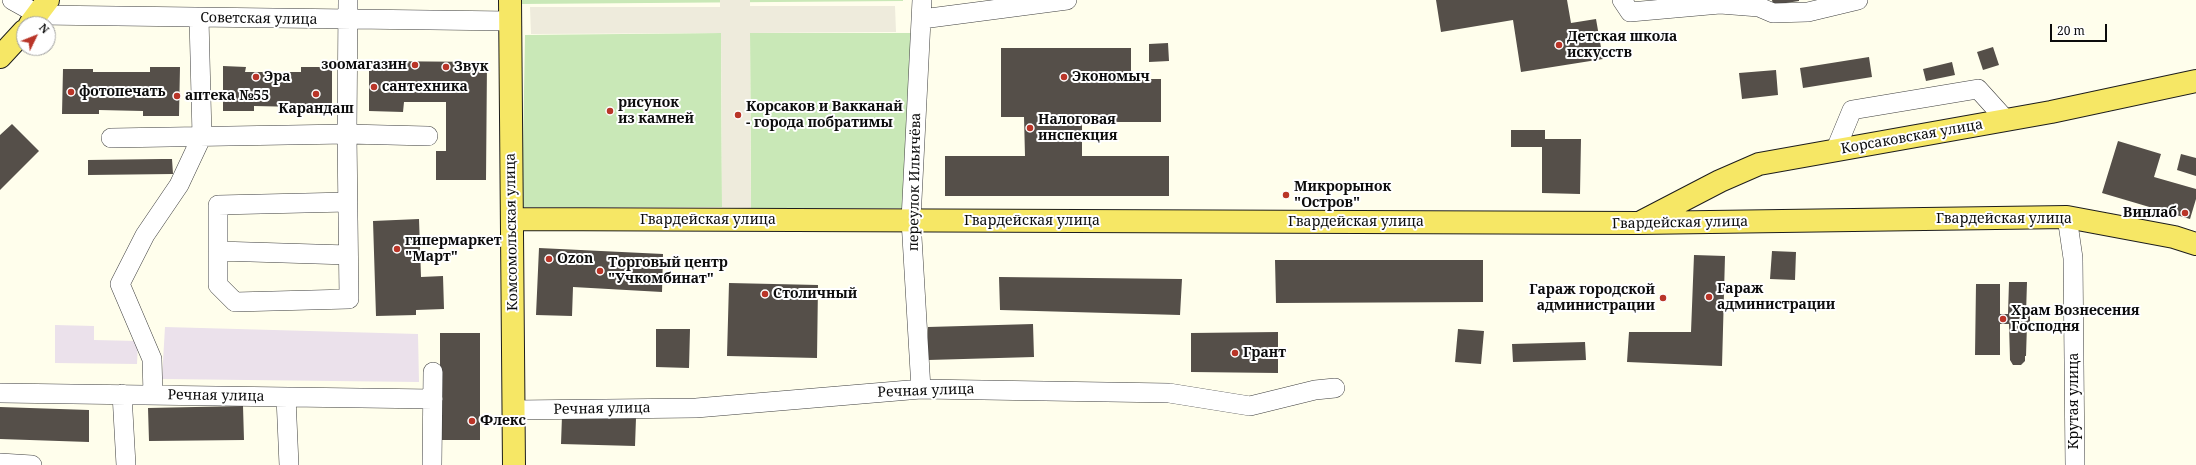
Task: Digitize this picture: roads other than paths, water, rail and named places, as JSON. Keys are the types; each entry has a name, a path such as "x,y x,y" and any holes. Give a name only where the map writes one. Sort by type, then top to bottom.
{"main road":[{"name":"Комсомольская улица","path":"510,10 514,465"},
{"path":"0,57 16,40"},
{"name":"Корсаковская улица","path":"1639,224 1720,181 1759,164 2006,120 2196,80"},
{"name":"Гвардейская улица","path":"513,219 1639,224 2067,217 2174,237 2196,244"}],"street":[{"name":"Советская улица","path":"12,0 39,13 199,18 348,19 510,10"},
{"path":"348,0 347,134 348,202 348,255 349,299 235,302 218,285 218,205 348,202"},
{"name":"переулок Ильичёва","path":"920,388 912,220 922,0"},
{"path":"922,19 1067,0"},
{"path":"1622,0 1630,12 1720,4 1759,7 1773,13 1808,12 1858,0"},
{"path":"153,395 152,359 120,284 145,236 179,185 202,136 199,18"},
{"path":"1835,150 1852,110 1978,89 2006,120"},
{"path":"111,138 347,134 428,136"},
{"name":"Крутая улица","path":"2067,217 2073,258 2075,465"},
{"path":"218,251 348,255"},
{"path":"432,465 433,372"},
{"name":"Речная улица","path":"514,410 696,408 920,388 1169,393 1250,406 1315,390 1335,388"},
{"name":"Речная улица","path":"0,393 433,399"},
{"path":"122,394 126,465"},
{"path":"286,397 289,465"},
{"path":"0,463 32,465"}],"place":[{"name":"Детская школа искусств","path":"1559,45"},
{"name":"зоомагазин","path":"415,65"},
{"name":"Звук","path":"446,67"},
{"name":"Эра","path":"256,77"},
{"name":"Экономыч","path":"1064,77"},
{"name":"сантехника","path":"374,87"},
{"name":"фотопечать","path":"71,92"},
{"name":"Карандаш","path":"316,94"},
{"name":"аптека №55","path":"177,96"},
{"name":"рисунок из камней","path":"610,111"},
{"name":"Корсаков и Вакканай - города побратимы","path":"738,115"},
{"name":"Налоговая инспекция","path":"1030,128"},
{"name":"Микрорынок \"Остров\"","path":"1286,195"},
{"name":"Винлаб","path":"2185,213"},
{"name":"гипермаркет \"Март\"","path":"397,249"},
{"name":"Ozon","path":"549,259"},
{"name":"Торговый центр \"Учкомбинат\"","path":"600,271"},
{"name":"Столичный","path":"765,294"},
{"name":"Гараж администрации","path":"1709,297"},
{"name":"Гараж городской администрации","path":"1663,298"},
{"name":"Храм Вознесения Господня","path":"2003,319"},
{"name":"Грант","path":"1235,353"},
{"name":"Флекс","path":"472,421"}]}
